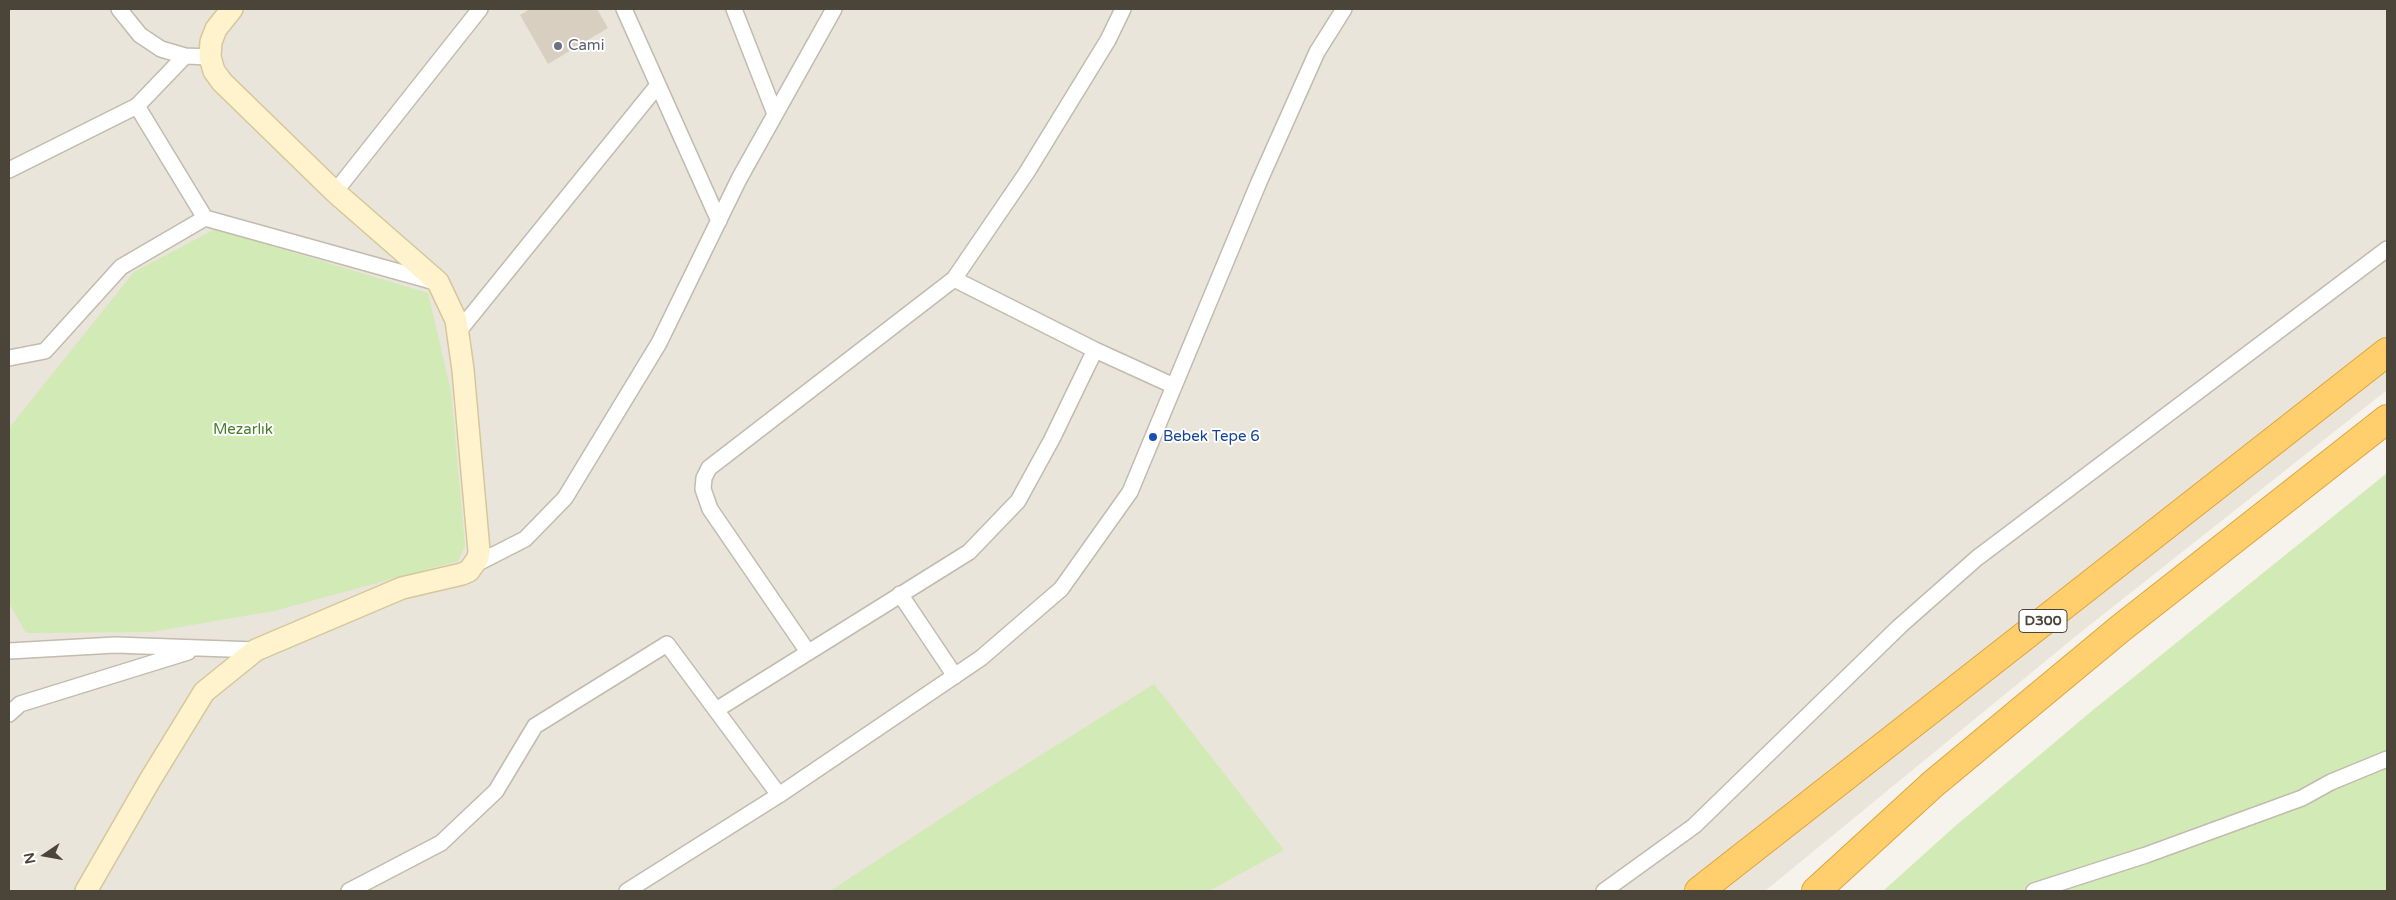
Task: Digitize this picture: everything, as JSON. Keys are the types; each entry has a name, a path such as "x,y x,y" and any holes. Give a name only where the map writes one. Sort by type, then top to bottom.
{"highway":[{"name":"D300","path":"1698,891 2387,352"},
{"path":"1816,891 1933,784 2120,628 2387,419"}],"street":[{"path":"119,9 140,35 161,49 185,56 210,57"},
{"path":"232,9 216,29 211,42 210,57 214,71 222,82 335,192 438,282 456,320 463,370 479,551 474,565"},
{"path":"335,192 480,9"},
{"path":"624,9 719,220"},
{"path":"734,9 775,114"},
{"path":"86,891 150,780 204,692 256,650 402,588 462,574 474,565 525,539 565,498 659,343 719,220 775,114 834,9"},
{"path":"808,652 710,509 704,494 704,478 709,468 716,461 954,279 1027,172 1108,40 1123,9"},
{"path":"628,891 779,794 981,658 1061,589 1130,492 1259,182 1317,52 1344,9"},
{"path":"9,170 137,106 185,56"},
{"path":"458,332 658,85"},
{"path":"137,106 205,218 438,282"},
{"path":"9,358 45,351 121,267 205,218"},
{"path":"1604,891 1694,826 1900,626 1977,558 2387,248"},
{"path":"954,279 1095,350 1174,386"},
{"path":"716,710 969,552 1018,501 1052,439 1095,350"},
{"path":"900,594 955,676"},
{"path":"350,891 441,843 496,791 535,726 667,644 779,794"},
{"path":"9,651 115,645 256,650"},
{"path":"9,714 20,704 199,648"},
{"path":"2034,891 2154,852 2293,802 2362,768 2387,759"}],"shaded area":[{"path":"9,9 2387,9 2387,390 2081,632 1765,891 9,891"}],"green space":[{"name":"Mezarlık","path":"215,229 428,293 451,391 465,546 458,561 274,611 151,632 26,633 9,603 9,428 134,272"},
{"path":"2387,473 2387,891 1883,891 1953,828 2093,710"},
{"path":"1154,684 1284,850 1209,891 830,891 971,799"}],"building":[{"name":"Cami","path":"530,9 597,9 608,28 548,64 520,15"}],"place":[{"name":"Cami","path":"558,46"},
{"name":"Bebek Tepe 6","path":"1153,437"}]}
